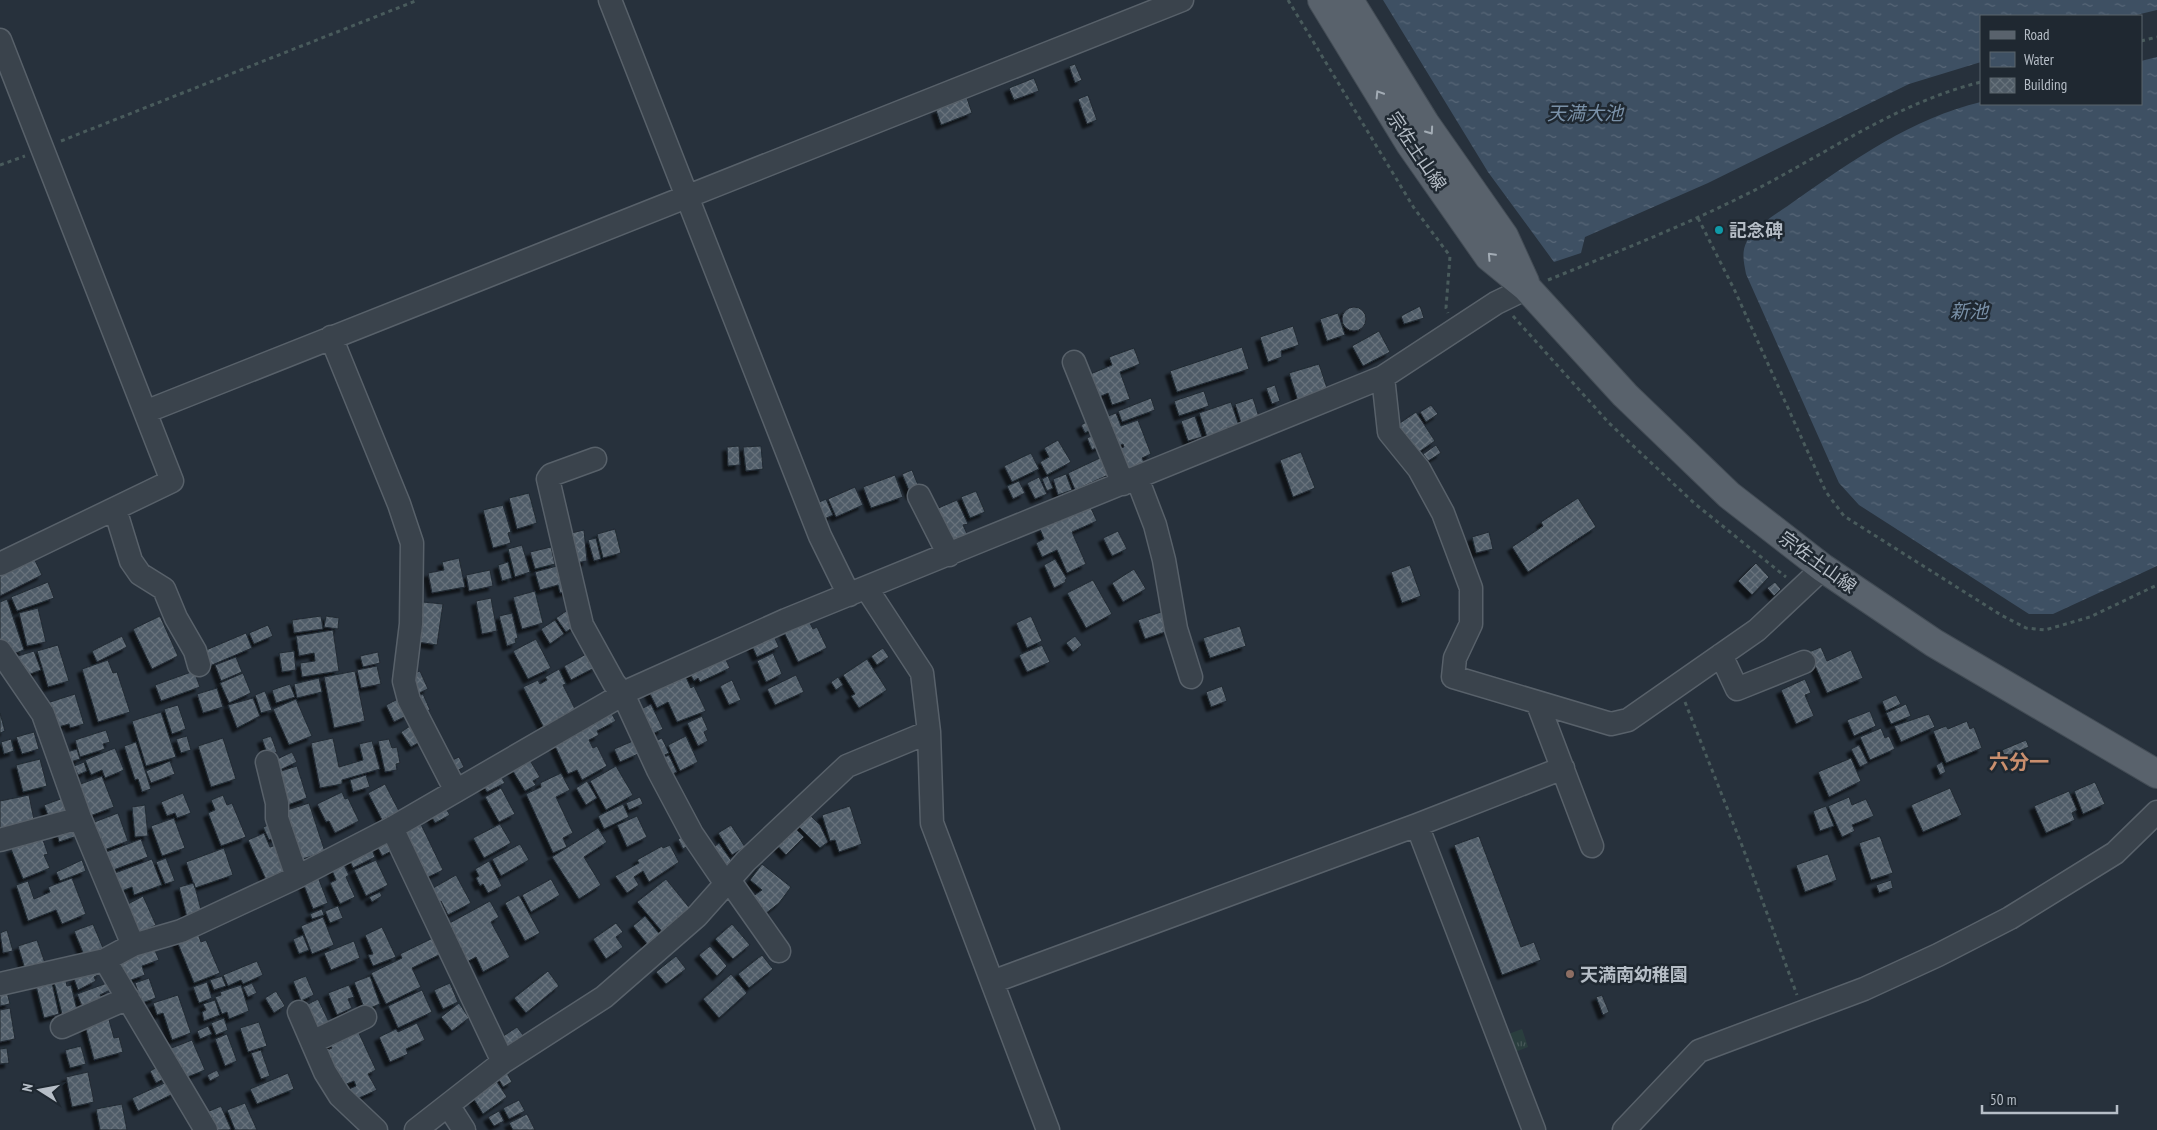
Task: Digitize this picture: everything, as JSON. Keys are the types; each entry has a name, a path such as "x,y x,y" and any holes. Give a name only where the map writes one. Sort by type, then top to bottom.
{"main road":[{"name":"宗佐土山線","path":"1322,0 1410,144 1489,257 1527,288 1625,395 1729,495 1823,568 1934,643 2157,774"},
{"name":"宗佐土山線","path":"1349,0 1425,123 1504,236 1527,288"}],"street":[{"path":"610,0 820,536 858,592 922,672 929,732 932,823 1048,1130"},
{"path":"145,412 1182,0"},
{"path":"0,40 172,480 0,564"},
{"path":"0,984 105,960 133,945 181,931 297,877 392,828 623,694 786,620 1383,377 1496,303 1527,288"},
{"path":"331,337 396,496 412,543 411,624 404,681 409,700 456,791"},
{"path":"1074,362 1130,481 1155,525 1164,560 1176,629 1192,677"},
{"path":"1383,377 1389,432 1419,469 1443,513 1471,588 1471,624 1455,658 1454,677 1538,704 1611,724 1628,720 1758,630 1823,568"},
{"path":"595,459 551,474 548,479 582,625 614,683 623,694 658,770 692,834 779,951"},
{"path":"919,496 949,555"},
{"path":"114,508 131,561 140,574 164,589 176,618 195,651 199,665"},
{"path":"0,651 43,714 80,818 133,945"},
{"path":"1721,655 1736,689 1804,662"},
{"path":"1538,704 1592,846"},
{"path":"416,1130 503,1062 604,997 697,916 746,861 846,766 929,732"},
{"path":"267,762 277,803 276,818 297,877"},
{"path":"992,982 1418,825 1563,768"},
{"path":"1633,1127 1700,1051 1864,989 1938,956 2010,918 2115,853 2157,812"},
{"path":"0,840 80,818"},
{"path":"1418,825 1534,1130"},
{"path":"392,828 503,1062"},
{"path":"105,960 206,1130"},
{"path":"62,1027 128,998"},
{"path":"299,1012 325,1072 340,1096 376,1130"},
{"path":"312,1042 365,1018"},
{"path":"448,1105 464,1130"}],"path":[{"path":"0,165 418,0"},
{"path":"1288,0 1414,208 1450,256 1446,308 1457,328"},
{"path":"2142,41 2157,37"},
{"path":"1527,288 1698,218 1903,110 1958,87 1980,82"},
{"path":"1698,218 1735,291 1826,492 1844,516 2001,616 2026,628 2045,630 2090,617 2157,586"},
{"path":"1512,315 1609,423 1694,503 1791,581"},
{"path":"1678,685 1743,848 1803,1012"}],"green space":[{"path":"1522,1029 1528,1047 1510,1054 1503,1036"}],"water":[{"name":"天満大池","path":"1383,0 2157,0 2157,10 2136,15 1980,15 1980,62 1909,84 1708,183 1585,237 1581,253 1554,262 1488,172"},
{"name":"新池","path":"2157,57 2157,566 2053,614 2029,614 1859,505 1839,483 1746,274 1744,249 1747,241 1757,229 1770,218 1839,170 1884,142 1931,118 1980,102 1980,105 2142,105 2142,61"}],"building":[{"path":"1075,64 1082,80 1075,83 1069,66"},
{"path":"1034,78 1039,91 1014,100 1009,88"},
{"path":"1088,95 1097,120 1087,124 1078,99"},
{"path":"967,98 972,113 941,125 936,110"},
{"path":"1420,306 1424,318 1404,324 1401,316"},
{"path":"1354,307 1359,308 1365,314 1365,324 1359,330 1354,331 1349,330 1343,324 1342,319 1343,314 1349,308"},
{"path":"1338,313 1345,335 1327,341 1320,319"},
{"path":"1293,326 1299,345 1281,351 1282,357 1268,362 1260,337"},
{"path":"1379,331 1390,352 1363,366 1352,346"},
{"path":"1242,347 1249,369 1177,392 1170,371"},
{"path":"1134,348 1140,364 1120,372 1130,399 1112,405 1108,393 1097,398 1088,375 1112,365 1109,357"},
{"path":"1319,364 1328,391 1298,401 1289,373"},
{"path":"1275,385 1280,401 1272,404 1266,388"},
{"path":"1204,391 1209,406 1179,416 1174,401"},
{"path":"1151,398 1155,410 1122,422 1118,411"},
{"path":"1253,398 1259,417 1241,423 1235,404"},
{"path":"1231,402 1240,429 1208,440 1199,413"},
{"path":"1431,405 1438,414 1426,422 1420,412"},
{"path":"1416,412 1435,441 1416,454 1397,425"},
{"path":"1116,413 1121,426 1138,420 1151,454 1142,458 1145,464 1123,472 1115,450 1124,447 1123,444 1114,448 1103,418"},
{"path":"1195,416 1202,437 1188,441 1181,421"},
{"path":"1090,420 1094,428 1085,433 1081,425"},
{"path":"1097,433 1102,445 1092,450 1087,438"},
{"path":"1058,440 1071,462 1047,475 1040,462 1049,457 1044,448"},
{"path":"1436,445 1441,453 1428,461 1423,454"},
{"path":"739,446 740,465 728,466 727,447"},
{"path":"761,446 763,469 746,471 743,447"},
{"path":"1301,452 1315,488 1293,497 1280,460"},
{"path":"1031,453 1039,469 1012,482 1004,466"},
{"path":"1100,458 1108,475 1075,490 1068,473"},
{"path":"912,470 920,490 911,495 902,474"},
{"path":"1066,474 1072,490 1058,495 1053,479"},
{"path":"895,475 903,497 871,508 863,487"},
{"path":"1048,476 1053,488 1047,491 1042,479"},
{"path":"1039,477 1047,494 1035,499 1027,483"},
{"path":"1019,481 1025,493 1013,499 1007,486"},
{"path":"855,487 863,505 836,517 828,499"},
{"path":"976,491 985,512 970,518 961,497"},
{"path":"529,493 537,523 517,529 509,498"},
{"path":"1578,498 1596,527 1528,572 1512,547 1543,526 1541,522"},
{"path":"826,499 833,515 822,520 815,504"},
{"path":"957,500 968,524 963,525 968,536 951,544 936,509"},
{"path":"503,505 511,532 508,533 511,543 493,548 483,510"},
{"path":"1090,506 1097,521 1072,532 1086,564 1067,573 1057,550 1042,557 1036,543 1044,539 1040,529"},
{"path":"615,529 621,553 603,558 597,534"},
{"path":"584,530 587,561 575,563 567,534"},
{"path":"1118,531 1127,549 1112,556 1103,538"},
{"path":"1489,532 1493,549 1476,553 1472,537"},
{"path":"596,538 601,559 594,561 588,540"},
{"path":"522,545 530,572 515,577 508,549"},
{"path":"551,547 555,564 535,569 530,552"},
{"path":"32,554 42,575 0,596 0,570"},
{"path":"459,558 465,587 432,593 428,573 444,570 442,562"},
{"path":"1055,559 1067,579 1065,580 1066,582 1054,588 1044,565"},
{"path":"508,562 512,578 502,581 498,565"},
{"path":"1756,563 1769,577 1752,595 1738,581"},
{"path":"564,564 571,590 560,593 558,585 540,590 535,572"},
{"path":"1410,565 1421,596 1402,603 1391,572"},
{"path":"1134,569 1146,589 1123,602 1112,583"},
{"path":"490,570 493,586 469,591 466,575"},
{"path":"1093,580 1112,614 1086,628 1067,593"},
{"path":"48,582 54,598 17,611 11,597"},
{"path":"1775,582 1781,589 1774,596 1767,588"},
{"path":"535,591 543,623 522,629 513,597"},
{"path":"491,598 497,631 482,634 476,601"},
{"path":"7,599 24,650 10,655 0,639 0,602"},
{"path":"423,602 443,604 437,645 418,642"},
{"path":"38,608 46,642 27,646 19,613"},
{"path":"569,609 578,624 566,632 556,618"},
{"path":"1161,612 1168,631 1145,639 1138,620"},
{"path":"512,613 518,638 515,639 516,643 507,646 499,616"},
{"path":"160,616 178,656 152,669 133,629"},
{"path":"321,616 323,629 294,633 292,620"},
{"path":"326,616 339,618 338,629 324,627"},
{"path":"1031,616 1042,641 1027,648 1016,623"},
{"path":"555,620 564,634 550,644 541,629"},
{"path":"809,621 813,629 817,627 827,648 798,662 784,632"},
{"path":"268,625 273,636 254,644 249,633"},
{"path":"1240,626 1246,646 1210,658 1203,638"},
{"path":"333,630 339,671 302,677 300,663 315,661 314,653 299,656 296,636"},
{"path":"246,633 252,648 205,668 199,653"},
{"path":"773,634 779,647 757,657 751,644"},
{"path":"122,636 127,647 97,662 92,651"},
{"path":"1075,636 1082,645 1073,652 1066,643"},
{"path":"536,639 551,668 528,679 513,651"},
{"path":"58,645 69,681 48,687 37,651"},
{"path":"1042,645 1050,662 1027,672 1019,655"},
{"path":"1821,647 1827,661 1851,650 1863,678 1827,693 1809,652"},
{"path":"883,648 889,657 877,665 871,656"},
{"path":"34,651 41,670 25,676 18,656"},
{"path":"294,651 296,670 282,672 279,653"},
{"path":"378,652 380,663 363,667 360,656"},
{"path":"588,653 596,667 571,680 564,666"},
{"path":"773,653 782,674 766,682 757,661"},
{"path":"723,654 730,668 700,682 698,678 694,681 688,670"},
{"path":"236,657 242,672 221,681 215,665"},
{"path":"867,659 887,690 859,708 851,696 855,694 843,675"},
{"path":"108,660 113,673 117,672 130,712 98,722 82,669"},
{"path":"377,666 381,684 361,688 357,670"},
{"path":"559,669 566,684 563,685 576,711 544,728 523,687 538,680 540,684 547,680 545,677"},
{"path":"194,671 200,687 161,701 155,685"},
{"path":"355,671 365,721 334,728 324,677"},
{"path":"420,671 428,689 419,693 410,675"},
{"path":"243,673 251,693 229,703 220,683"},
{"path":"684,673 691,688 694,686 706,711 677,722 668,702 657,708 648,690"},
{"path":"796,675 804,692 775,705 767,689"},
{"path":"838,677 843,685 836,690 831,682"},
{"path":"319,678 322,692 297,698 294,684"},
{"path":"1805,679 1811,693 1805,695 1814,716 1796,724 1781,690"},
{"path":"732,680 741,700 729,705 720,686"},
{"path":"290,684 295,697 276,703 272,690"},
{"path":"1222,686 1227,701 1211,707 1206,692"},
{"path":"217,688 223,707 203,713 197,694"},
{"path":"265,691 272,710 261,713 255,695"},
{"path":"75,694 84,724 70,728 69,724 58,727 47,703"},
{"path":"423,694 430,710 419,714 412,699"},
{"path":"1896,695 1901,704 1886,711 1882,701"},
{"path":"253,698 260,716 237,728 228,705"},
{"path":"400,698 408,715 394,722 386,705"},
{"path":"296,699 312,736 289,745 273,709"},
{"path":"651,704 663,729 648,736 637,711"},
{"path":"1906,704 1911,716 1891,724 1886,713"},
{"path":"178,705 186,729 172,734 164,709"},
{"path":"609,709 616,721 597,731 599,735 589,740 593,748 597,746 607,766 582,780 577,770 568,774 553,742"},
{"path":"1870,711 1876,726 1854,736 1847,720"},
{"path":"161,712 176,757 146,766 132,721"},
{"path":"0,713 5,731 0,733"},
{"path":"1929,714 1935,727 1901,742 1894,726"},
{"path":"702,716 708,730 704,732 708,741 698,746 687,723"},
{"path":"1967,721 1970,729 1974,727 1982,748 1946,763 1933,731 1946,726 1948,729"},
{"path":"413,724 423,740 411,747 401,732"},
{"path":"1881,728 1885,738 1889,736 1895,749 1870,760 1860,737"},
{"path":"106,730 110,742 103,744 105,749 80,757 75,740"},
{"path":"34,732 39,749 22,754 16,737"},
{"path":"187,736 191,750 181,753 176,739"},
{"path":"271,736 277,752 268,756 262,739"},
{"path":"686,736 698,762 680,771 668,745"},
{"path":"223,738 236,779 211,787 198,746"},
{"path":"333,738 339,767 363,760 359,744 372,741 380,769 342,780 342,784 320,788 311,743"},
{"path":"662,738 669,753 658,758 651,743"},
{"path":"11,739 14,751 4,754 1,742"},
{"path":"389,739 392,748 397,747 400,763 396,764 397,770 385,772 378,741"},
{"path":"2026,740 2029,747 2005,757 2002,750"},
{"path":"633,741 638,754 620,762 614,749"},
{"path":"136,742 151,789 142,792 138,779 135,780 124,746"},
{"path":"1859,745 1868,763 1860,767 1851,749"},
{"path":"115,748 124,770 105,778 102,770 91,775 85,760"},
{"path":"77,749 80,759 67,763 64,753"},
{"path":"292,752 297,762 280,770 275,760"},
{"path":"669,755 677,772 666,777 658,760"},
{"path":"459,757 464,767 455,772 450,761"},
{"path":"528,757 540,777 533,781 536,785 525,791 511,768"},
{"path":"1851,758 1861,781 1829,797 1818,772"},
{"path":"40,759 47,786 23,792 16,765"},
{"path":"170,761 175,774 151,783 146,771"},
{"path":"84,762 87,771 78,775 74,766"},
{"path":"1942,762 1946,772 1940,775 1936,765"},
{"path":"297,766 307,798 285,806 275,773"},
{"path":"616,766 633,795 606,810 590,781"},
{"path":"499,773 505,783 487,792 481,782"},
{"path":"561,773 570,790 556,797 573,833 563,838 567,847 553,853 526,794 541,787 540,783"},
{"path":"366,775 370,787 353,792 350,780"},
{"path":"102,776 114,807 90,816 78,785"},
{"path":"587,781 597,798 586,805 576,788"},
{"path":"2095,782 2105,804 2083,814 2074,791"},
{"path":"385,784 399,811 382,820 368,793"},
{"path":"501,788 515,814 499,822 485,797"},
{"path":"1950,788 1962,815 1923,832 1911,805"},
{"path":"2069,791 2077,810 2072,813 2075,820 2046,833 2034,806"},
{"path":"342,792 345,799 348,798 359,821 335,833 329,821 326,822 317,804"},
{"path":"183,793 191,813 177,818 175,813 167,816 161,802"},
{"path":"29,795 36,830 0,838 0,801"},
{"path":"223,795 227,805 232,803 246,837 221,846 208,813 215,810 211,800"},
{"path":"66,797 73,815 51,823 44,805"},
{"path":"640,797 643,804 629,810 626,803"},
{"path":"1849,797 1852,805 1866,799 1874,816 1852,825 1855,831 1842,837 1828,806"},
{"path":"309,803 325,852 296,861 281,812"},
{"path":"443,804 450,815 435,823 429,812"},
{"path":"623,804 629,817 604,829 598,816"},
{"path":"145,805 148,836 135,837 132,807"},
{"path":"850,806 862,844 839,852 835,840 830,841 822,815"},
{"path":"1826,806 1834,826 1820,831 1813,811"},
{"path":"118,813 128,841 99,852 89,824"},
{"path":"808,813 820,825 828,842 820,848 796,824"},
{"path":"637,816 647,837 627,847 617,825"},
{"path":"174,818 185,848 162,856 151,826"},
{"path":"418,818 443,870 420,881 395,829"},
{"path":"73,824 77,836 59,842 56,829"},
{"path":"272,824 278,836 269,840 263,827"},
{"path":"500,824 511,843 484,858 473,838"},
{"path":"731,825 745,847 732,855 718,833"},
{"path":"793,826 804,837 786,855 775,843"},
{"path":"598,828 607,842 584,857 601,885 579,899 552,857"},
{"path":"264,833 270,847 276,845 288,873 267,882 248,840"},
{"path":"388,835 395,849 382,856 375,842"},
{"path":"1479,836 1521,947 1534,942 1541,960 1502,975 1454,845"},
{"path":"1880,836 1893,873 1871,880 1859,843"},
{"path":"42,837 48,854 44,855 50,868 23,879 11,849"},
{"path":"682,837 688,846 683,849 678,839"},
{"path":"141,839 148,857 108,872 101,854"},
{"path":"368,841 375,857 353,868 346,852"},
{"path":"719,843 733,863 723,869 710,850"},
{"path":"520,844 529,860 501,876 492,859"},
{"path":"670,845 679,862 649,882 643,871 634,877 639,885 627,893 615,876 639,863 637,860 662,846 663,848"},
{"path":"224,848 233,875 195,888 186,862"},
{"path":"1828,854 1837,880 1805,892 1796,865"},
{"path":"166,858 175,881 165,884 156,862"},
{"path":"152,859 162,885 134,895 132,887 117,893 110,875"},
{"path":"82,860 86,871 60,881 56,872"},
{"path":"376,860 388,885 366,896 354,870"},
{"path":"489,861 502,886 488,893 483,884 480,886 476,878 479,876 475,869"},
{"path":"343,863 349,875 346,877 355,897 340,904 330,883 336,880 331,868"},
{"path":"762,864 791,887 779,903 765,914 752,897 762,890 750,880"},
{"path":"456,875 471,903 448,915 441,901 433,906 426,892"},
{"path":"318,877 328,903 313,909 303,883"},
{"path":"72,878 86,914 62,924 56,910 28,921 16,885 28,881 34,899 50,892 48,887"},
{"path":"551,879 560,895 531,912 522,895"},
{"path":"666,879 692,911 664,934 637,902"},
{"path":"1891,880 1893,888 1879,893 1876,885"},
{"path":"194,883 203,917 188,921 179,887"},
{"path":"380,892 382,896 372,902 369,897"},
{"path":"519,895 540,933 525,941 505,903"},
{"path":"143,896 156,925 139,933 126,905"},
{"path":"490,901 499,917 491,922 510,957 483,972 476,957 465,963 444,926"},
{"path":"338,906 343,918 330,923 325,911"},
{"path":"322,909 324,915 312,919 310,914"},
{"path":"645,916 665,941 652,950 633,926"},
{"path":"323,917 334,945 312,954 301,926"},
{"path":"616,923 623,932 616,937 623,947 606,959 593,939"},
{"path":"93,924 103,948 84,955 74,931"},
{"path":"732,924 750,945 733,959 715,939"},
{"path":"382,927 396,957 373,966 368,955 373,954 365,935"},
{"path":"7,930 13,951 3,953 0,933"},
{"path":"197,931 201,942 206,940 220,973 194,983 176,939"},
{"path":"303,935 309,950 299,954 293,939"},
{"path":"435,937 443,953 412,968 421,987 386,1004 371,973 402,958 400,954"},
{"path":"37,940 45,963 25,969 18,946"},
{"path":"354,941 360,958 331,970 324,953"},
{"path":"710,946 727,966 717,976 699,955"},
{"path":"154,948 159,960 142,966 145,975 126,982 119,961"},
{"path":"762,955 773,969 749,988 738,974"},
{"path":"676,956 686,969 666,984 656,972"},
{"path":"257,961 263,975 243,984 241,980 228,986 223,975"},
{"path":"95,963 100,974 94,977 96,981 78,990 74,979"},
{"path":"548,971 559,986 526,1013 514,998"},
{"path":"731,974 747,993 719,1018 703,999"},
{"path":"65,976 67,986 71,985 77,1010 62,1014 53,978"},
{"path":"222,976 226,986 214,990 210,980"},
{"path":"306,976 314,995 301,1001 293,981"},
{"path":"370,976 380,1004 365,1010 354,982"},
{"path":"149,978 156,998 142,1003 135,983"},
{"path":"207,982 212,998 199,1003 193,987"},
{"path":"52,983 59,1014 44,1018 36,986"},
{"path":"107,983 110,990 100,995 104,1003 84,1011 77,994"},
{"path":"252,983 257,993 248,997 243,987"},
{"path":"450,983 458,1002 443,1009 434,990"},
{"path":"241,985 249,1011 229,1019 227,1012 222,1014 215,997 221,995 220,992"},
{"path":"349,985 354,997 348,999 352,1008 337,1015 328,993"},
{"path":"422,990 432,1012 398,1028 388,1006"},
{"path":"276,991 285,1006 274,1013 265,998"},
{"path":"7,992 10,1004 0,1006 0,993"},
{"path":"178,995 191,1033 172,1040 163,1013 157,1015 153,1003"},
{"path":"1602,995 1609,1012 1603,1015 1596,997"},
{"path":"318,999 329,1022 314,1030 302,1007"},
{"path":"215,1000 220,1015 204,1021 202,1012 206,1010 203,1004"},
{"path":"459,1003 469,1018 452,1031 441,1017"},
{"path":"10,1008 15,1039 0,1042 0,1010"},
{"path":"108,1016 114,1038 119,1037 123,1052 94,1060 84,1022"},
{"path":"224,1018 228,1030 216,1035 211,1023"},
{"path":"259,1022 267,1046 248,1052 240,1028"},
{"path":"417,1023 425,1040 406,1049 408,1054 390,1062 379,1037 396,1029 398,1032"},
{"path":"208,1026 212,1034 200,1039 197,1031"},
{"path":"517,1027 526,1039 511,1049 502,1037"},
{"path":"357,1029 376,1070 368,1074 377,1090 352,1101 347,1090 356,1086 354,1081 339,1087 323,1052 332,1048 329,1041"},
{"path":"227,1034 237,1061 225,1066 215,1039"},
{"path":"192,1040 205,1070 185,1078 169,1049"},
{"path":"81,1046 86,1064 70,1068 65,1050"},
{"path":"7,1048 9,1063 0,1064 0,1049"},
{"path":"261,1050 270,1076 261,1079 251,1053"},
{"path":"161,1065 167,1077 156,1083 150,1071"},
{"path":"217,1070 220,1076 210,1081 207,1075"},
{"path":"88,1072 94,1102 72,1107 66,1077"},
{"path":"288,1073 294,1089 257,1104 250,1089"},
{"path":"507,1073 512,1082 503,1087 498,1078"},
{"path":"169,1081 175,1093 138,1111 132,1098"},
{"path":"497,1082 507,1097 483,1114 473,1098"},
{"path":"519,1100 525,1111 509,1119 503,1108"},
{"path":"245,1103 257,1130 235,1130 227,1110"},
{"path":"122,1104 127,1130 100,1130 96,1109"},
{"path":"221,1106 231,1129 229,1130 215,1130 207,1112"},
{"path":"499,1111 504,1121 494,1126 488,1117"},
{"path":"527,1114 535,1130 513,1130 509,1123"}],"place":[{"name":"記念碑","path":"1719,230"},
{"name":"天満南幼稚園","path":"1570,974"}],"district":[{"name":"六分一","path":"2019,762"}]}
